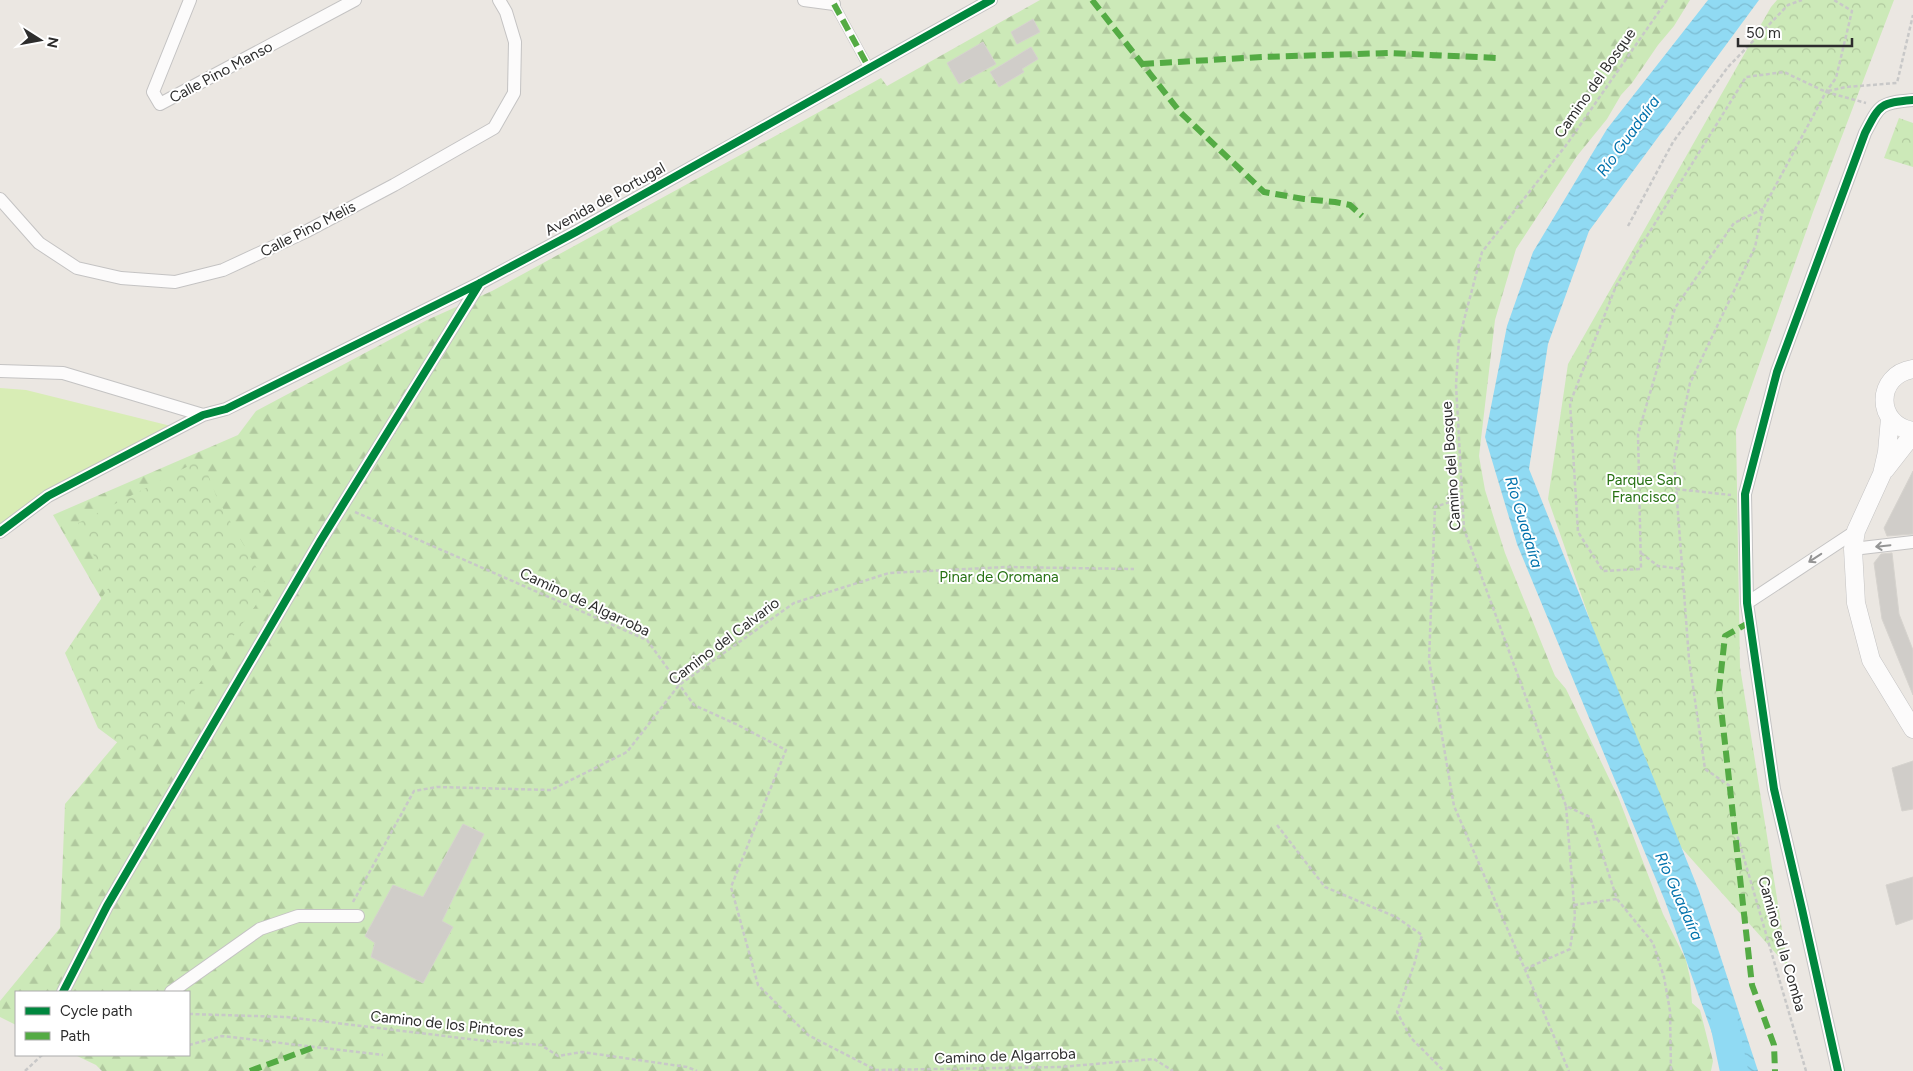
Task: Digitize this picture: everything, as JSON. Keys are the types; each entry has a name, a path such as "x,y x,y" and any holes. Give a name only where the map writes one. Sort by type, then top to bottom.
{"main road":[{"path":"1882,474 1913,432 1897,425 1890,418 1884,403 1887,386 1894,377 1902,372 1913,369"},
{"path":"1890,418 1887,452 1882,474 1856,531 1853,549 1856,603 1871,660 1913,729"}],"street":[{"name":"Calle Pino Manso","path":"190,0 153,92 160,104 355,0"},
{"name":"Calle Pino Melis","path":"0,199 39,242 77,268 121,278 175,282 223,270 313,228 394,185 494,128 514,93 515,42 506,12 499,0"},
{"path":"804,0 834,4 869,68"},
{"name":"Avenida de Portugal","path":"0,532 48,496 202,415 226,409 480,284 584,228 991,0"},
{"path":"1838,1071 1774,789 1747,603 1744,494 1777,372 1865,133 1880,106 1891,102 1913,100"},
{"path":"64,991 107,906 342,507 480,284"},
{"path":"0,371 63,373 202,415"},
{"path":"1747,603 1856,531"},
{"path":"1853,549 1913,542"},
{"path":"173,991 260,929 298,916 351,916"}],"path":[{"path":"1628,226 1673,142 1728,67 1788,5 1802,0"},
{"path":"1730,786 1706,769 1689,658 1674,460 1690,383 1755,248 1763,209 1826,92 1836,78 1852,11 1834,0"},
{"path":"1826,92 1846,87 1897,84 1913,15"},
{"path":"1763,209 1734,223 1675,308 1638,434 1641,569 1603,571 1578,532 1570,403 1616,286 1746,77 1784,72 1826,92 1880,106"},
{"path":"1676,489 1725,496"},
{"path":"1463,498 1435,507 1429,660 1454,806 1569,1071"},
{"path":"1641,553 1658,566 1682,569"},
{"path":"1566,806 1590,817 1617,899 1653,943 1664,977 1670,1011 1671,1071"},
{"path":"1277,826 1324,887 1396,917 1422,935 1414,965 1397,1012 1411,1038 1444,1071"},
{"path":"1574,905 1617,899"},
{"path":"190,1045 222,1036 383,1055"},
{"path":"25,1071 41,1056"}],"green space":[{"name":"Pinar de Oromana","path":"1040,0 1690,0 1674,26 1621,95 1607,119 1577,156 1516,249 1495,320 1479,456 1485,490 1505,553 1550,664 1555,676 1566,689 1619,799 1663,914 1686,960 1692,1003 1700,1010 1713,1061 1711,1071 102,1071 96,1065 77,1056 190,1056 190,991 15,991 15,1024 0,1017 0,1001 60,928 65,804 157,695 53,515 238,435 256,411 427,320 492,291 881,78 887,86"},
{"name":"Parque San Francisco","path":"1777,0 1894,0 1813,212 1736,430 1740,667 1788,967 1661,825 1548,499 1568,364 1771,7"},
{"path":"1899,118 1913,123 1913,167 1884,158"},
{"path":"0,388 26,390 183,429 93,480 0,528"},
{"path":"202,459 217,498 268,588 176,716 133,754 98,728 65,653 109,587 78,523"}],"water":[{"path":"1708,0 1759,0 1589,231 1548,344 1529,469 1699,891 1758,1071 1746,1071 1717,1047 1665,901 1517,544 1485,437 1507,326 1533,252 1607,129"}],"building":[{"path":"1033,19 1040,32 1017,44 1011,32"},
{"path":"983,42 996,64 959,84 947,63"},
{"path":"1031,47 1038,59 1022,69 1024,72 999,87 990,72"},
{"path":"1913,471 1913,534 1887,536 1884,528"},
{"path":"1892,553 1899,614 1913,650 1913,695 1882,619 1874,563 1881,554"},
{"path":"1913,761 1913,809 1902,811 1892,768"},
{"path":"463,824 484,834 442,921 453,927 423,983 371,957 375,943 365,936 393,885 423,897"},
{"path":"1913,877 1913,919 1896,925 1886,885"}],"waterway":[{"name":"Río Guadaíra","path":"1724,1023 1734,1071"}],"marked path":[{"path":"1092,0 1180,112 1264,192 1350,205 1362,216"},
{"path":"834,4 869,68"},
{"path":"1142,64 1262,57 1388,53 1498,58"},
{"path":"1750,622 1725,636 1719,690 1752,985 1774,1045 1775,1071"},
{"path":"250,1071 312,1048"}],"cycle path":[{"path":"0,532 48,496 203,415 226,409 480,283 576,232 991,0"},
{"path":"1838,1071 1774,789 1747,603 1745,494 1777,372 1865,133 1874,116 1882,107 1894,102 1913,100"},
{"path":"64,991 107,906 321,540 480,283"}]}
